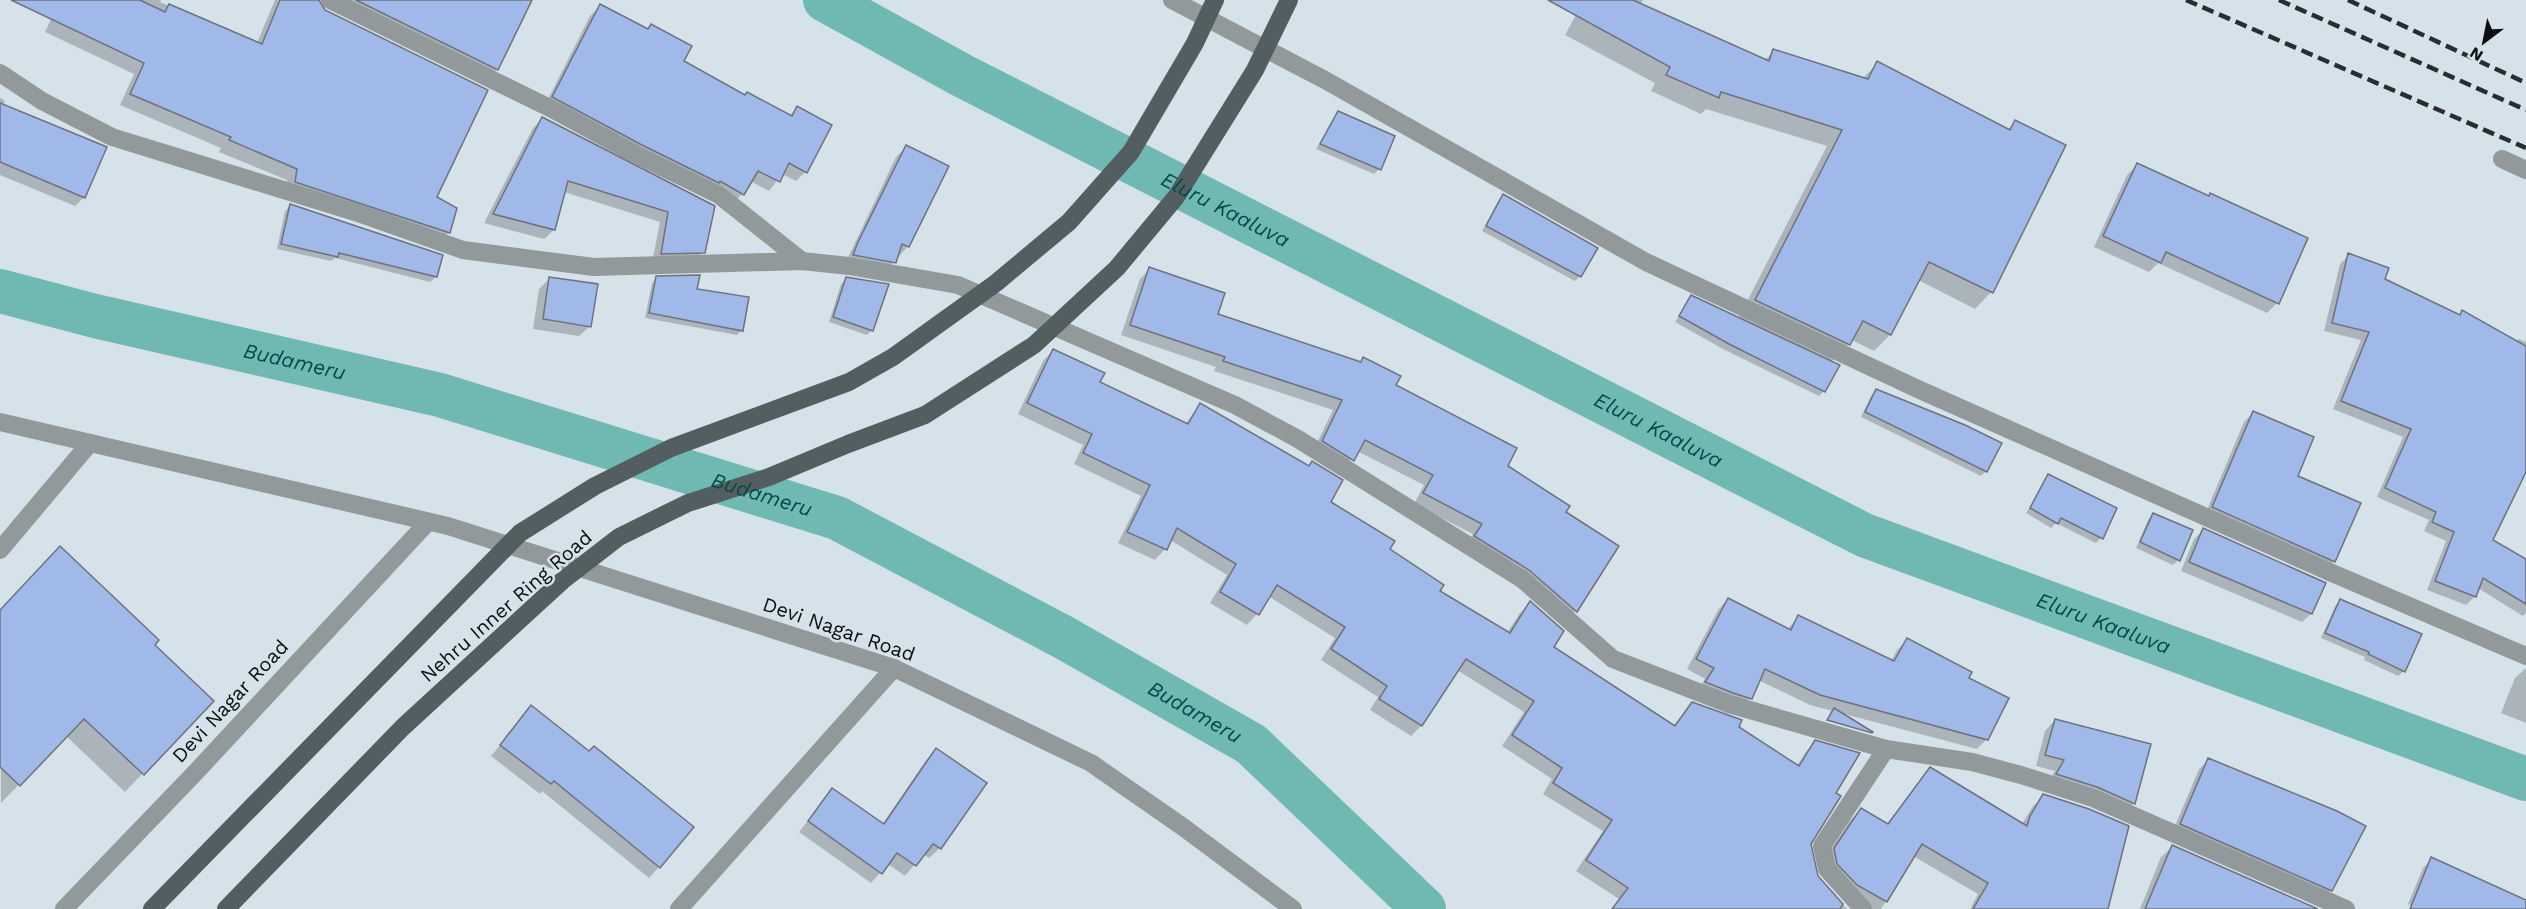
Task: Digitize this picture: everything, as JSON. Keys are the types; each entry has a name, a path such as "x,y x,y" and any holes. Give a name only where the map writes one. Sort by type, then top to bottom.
{"main road":[{"path":"152,909 520,533 595,486 671,448 792,405 849,382 867,372 951,317 1069,222 1131,152 1195,43 1215,0"},
{"name":"Nehru Inner Ring Road","path":"226,909 403,727 562,581 619,537 688,503 769,477 926,415 1034,345 1117,268 1176,197 1255,70 1289,0"}],"street":[{"path":"330,0 556,111 634,154 719,195 802,261"},
{"path":"1172,0 1325,80 1647,262 1920,390 2332,573 2526,656"},
{"path":"0,73 42,101 112,137 361,214 463,250 594,267 802,261 849,266 958,285 1235,405 1298,439 1522,579 1613,659 1730,704 1886,749 1972,762 2093,798 2346,909"},
{"path":"2502,159 2526,170"},
{"name":"Devi Nagar Road","path":"0,422 428,522 894,668 1091,763 1183,827 1293,909"},
{"path":"0,550 90,443"},
{"name":"Devi Nagar Road","path":"64,909 194,774 428,522"},
{"path":"679,909 894,668"},
{"path":"1863,909 1827,869 1822,846 1886,749"}],"building":[{"path":"11,0 140,0 165,12 169,4 262,44 280,0 319,0 325,10 488,90 437,197 457,208 450,233 295,182 297,169 229,140 231,137 130,94 144,63"},
{"path":"356,0 532,0 498,70"},
{"path":"1548,0 1633,0 1769,61 1773,49 1868,79 1877,61 2010,130 2015,120 2066,145 1993,293 1929,262 1891,335 1863,321 1850,345 1755,300 1842,130 1721,92 1719,98 1666,75 1670,67"},
{"path":"600,4 648,29 651,24 692,46 684,61 745,95 747,92 792,116 797,106 832,125 807,173 789,163 780,182 758,171 744,195 720,181 719,183 640,144 552,97"},
{"path":"0,103 107,147 85,198 0,162"},
{"path":"1338,111 1395,136 1381,170 1320,144"},
{"path":"542,117 715,206 705,253 661,254 668,212 568,181 555,230 493,214"},
{"path":"906,145 949,166 909,247 902,244 896,263 853,255 858,242"},
{"path":"2137,163 2209,196 2210,193 2308,238 2279,304 2166,252 2161,263 2103,236"},
{"path":"1503,194 1598,248 1581,277 1486,226"},
{"path":"290,204 443,255 437,277 339,253 338,257 281,244"},
{"path":"2348,253 2389,268 2385,279 2460,315 2462,310 2526,346 2526,472 2493,540 2526,559 2526,604 2483,578 2476,597 2435,581 2454,532 2432,522 2436,512 2385,488 2411,429 2341,401 2369,332 2332,323"},
{"path":"1149,267 1225,293 1218,314 1361,362 1363,357 1401,376 1396,385 1517,448 1508,466 1570,506 1566,512 1619,546 1577,612 1529,570 1474,536 1482,524 1423,493 1433,475 1365,440 1354,461 1322,441 1342,400 1223,361 1225,357 1130,325"},
{"path":"700,275 697,289 749,297 743,331 649,313 656,276"},
{"path":"549,277 598,284 591,327 543,319"},
{"path":"846,277 889,284 873,331 833,317"},
{"path":"1691,295 1840,365 1825,392 1679,316"},
{"path":"1053,349 1105,373 1100,382 1188,424 1200,403 1309,466 1312,461 1343,480 1331,502 1395,541 1390,549 1444,585 1440,591 1510,633 1530,601 1564,631 1554,647 1675,726 1692,702 1742,720 1739,727 1799,766 1815,740 1860,753 1836,793 1841,796 1811,844 1818,876 1843,904 1840,909 1612,909 1628,888 1586,860 1612,820 1553,783 1562,768 1512,735 1534,701 1466,659 1422,726 1379,699 1387,686 1331,649 1345,627 1277,585 1259,615 1220,592 1236,564 1177,528 1167,550 1127,532 1150,485 1083,453 1092,434 1027,403"},
{"path":"1876,389 1965,425 2002,443 1987,472 1865,412"},
{"path":"2253,411 2314,437 2298,476 2361,503 2335,562 2212,507"},
{"path":"2048,474 2117,508 2103,539 2061,518 2058,524 2030,508"},
{"path":"2153,513 2193,530 2180,561 2140,542"},
{"path":"2203,528 2326,583 2312,614 2189,562"},
{"path":"60,546 159,640 155,645 214,701 144,775 84,719 20,786 0,767 0,610"},
{"path":"1728,598 1791,630 1798,615 1894,661 1907,638 1972,672 1969,678 2009,698 1988,740 1820,695 1765,669 1752,699 1733,693 1705,682 1714,668 1696,659"},
{"path":"2340,599 2422,634 2405,672 2368,654 2369,652 2325,633"},
{"path":"531,705 589,751 594,746 694,827 660,868 554,781 551,784 500,745"},
{"path":"1834,708 1873,732 1827,720"},
{"path":"2055,719 2151,744 2135,804 2097,787 2056,774 2064,760 2045,755"},
{"path":"936,748 987,783 941,849 933,844 916,866 897,853 882,874 808,821 832,788 884,824"},
{"path":"2208,758 2337,811 2366,826 2332,891 2180,824"},
{"path":"1930,767 2027,826 2043,794 2089,809 2129,826 2108,909 1973,909 1988,883 1922,844 1887,902 1857,885 1837,864 1834,848 1861,808 1888,824"},
{"path":"2172,845 2318,909 2145,909"},
{"path":"2431,857 2526,900 2526,909 2410,909"}],"waterway":[{"name":"Eluru Kaaluva","path":"825,0 963,76 1864,535 2526,779"},
{"name":"Budameru","path":"0,291 95,316 440,395 837,518 1063,637 1251,744 1424,909"}],"railway":[{"path":"2186,0 2526,148"},
{"path":"2279,0 2526,110"},
{"path":"2348,0 2526,83"}]}
